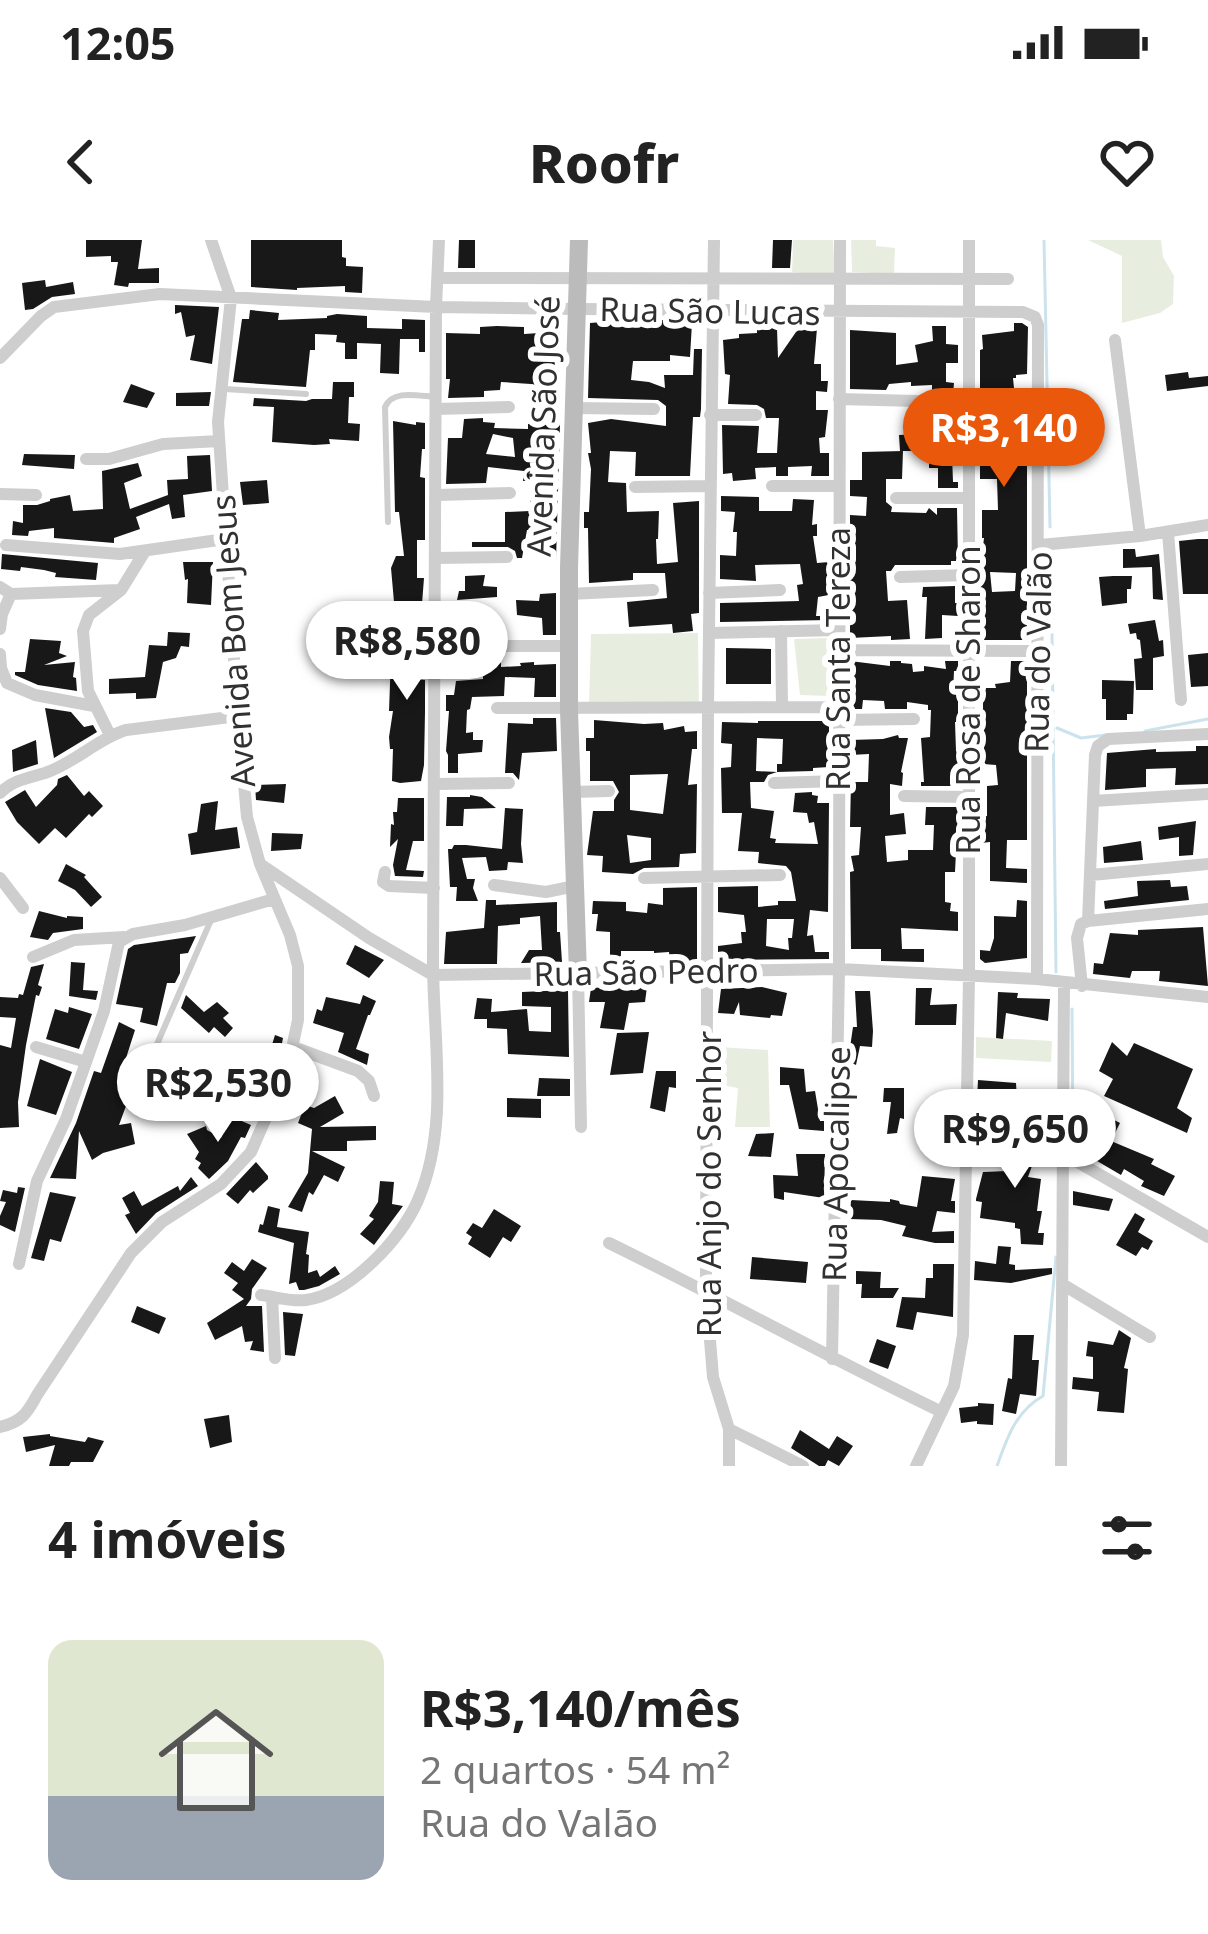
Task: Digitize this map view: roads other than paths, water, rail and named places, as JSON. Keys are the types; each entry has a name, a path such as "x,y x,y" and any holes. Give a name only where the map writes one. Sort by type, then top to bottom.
{"street":[{"name":"Avenida Bom Jesus","path":"0,1427 27,1414 131,1253 162,1222 221,1184 251,1152 293,1048 298,966 247,817 219,441 231,298 212,240"},
{"path":"275,1358 267,1296 309,1300 335,1291 383,1252 418,1200 432,1151 437,1113 433,974 439,240"},
{"name":"Avenida São José","path":"578,973 569,594 579,240"},
{"path":"708,972 714,240"},
{"name":"Rua Santa Tereza","path":"839,969 840,240"},
{"name":"Rua Rosa de Sharon","path":"916,1466 954,1386 962,1335 969,975 969,240"},
{"path":"439,278 1008,279"},
{"name":"Rua São Lucas","path":"0,358 55,308 160,295 576,310 1024,311 1038,325"},
{"name":"Rua do Valão","path":"1037,980 1038,325"},
{"path":"1115,340 1140,536"},
{"path":"839,399 917,401"},
{"path":"436,403 509,407"},
{"path":"573,409 654,409"},
{"path":"710,416 756,415"},
{"path":"86,459 109,459 164,444 219,441"},
{"path":"635,487 710,486"},
{"path":"772,486 838,486"},
{"path":"437,496 510,493"},
{"path":"0,494 36,495"},
{"path":"896,498 967,498"},
{"path":"1040,544 1208,526"},
{"path":"1168,532 1181,700"},
{"path":"6,545 120,554 225,538"},
{"path":"110,735 88,691 83,631 89,615 121,590 145,551"},
{"path":"436,558 506,557"},
{"path":"900,577 968,575"},
{"path":"0,629 5,590 121,590"},
{"path":"569,594 652,590"},
{"path":"709,592 780,590"},
{"path":"710,633 839,630"},
{"path":"781,631 782,706"},
{"path":"436,646 569,646"},
{"path":"839,650 1037,650"},
{"path":"0,654 7,683 35,695 94,706"},
{"path":"497,708 782,706 914,719"},
{"path":"0,793 19,780 51,771 110,735 238,716"},
{"path":"1088,920 1095,755 1103,741 1208,734"},
{"path":"774,783 838,781"},
{"path":"437,784 509,783"},
{"path":"572,792 609,790"},
{"path":"1093,801 1208,794"},
{"path":"904,796 967,797"},
{"name":"Rua São Pedro","path":"260,864 368,938 433,974 839,969 1037,980 1208,997"},
{"path":"1091,875 1208,864"},
{"path":"386,872 383,882 389,886 434,889"},
{"path":"644,878 780,875"},
{"path":"0,878 23,908"},
{"path":"494,885 546,892 574,886"},
{"path":"33,957 74,940 124,937 274,899"},
{"path":"1082,986 1078,929 1088,920 1208,909"},
{"path":"19,1264 37,1181 66,1119 124,937"},
{"name":"Rua Apocalipse","path":"832,1359 839,969"},
{"name":"Rua Anjo do Senhor","path":"708,972 708,1344 729,1429 729,1466"},
{"path":"578,973 580,1127"},
{"path":"1061,1466 1064,983"},
{"path":"36,1047 86,1062"},
{"path":"293,1048 358,1071 369,1081 374,1096"},
{"path":"1062,1153 1208,1237"},
{"path":"609,1243 942,1412"},
{"path":"1062,1283 1150,1337"},
{"path":"729,1429 803,1466"}],"lane":[{"path":"221,388 307,394"},
{"path":"388,522 385,407 397,395 436,403"},
{"path":"146,1067 212,917"}],"waterway":[{"path":"1044,240 1050,527"},
{"path":"1051,548 1056,972"},
{"path":"1145,731 1208,719"},
{"path":"1057,728 1081,738 1106,735"},
{"path":"1072,1009 1073,1142"},
{"path":"997,1466 1019,1417 1043,1396 1056,1257"}]}
